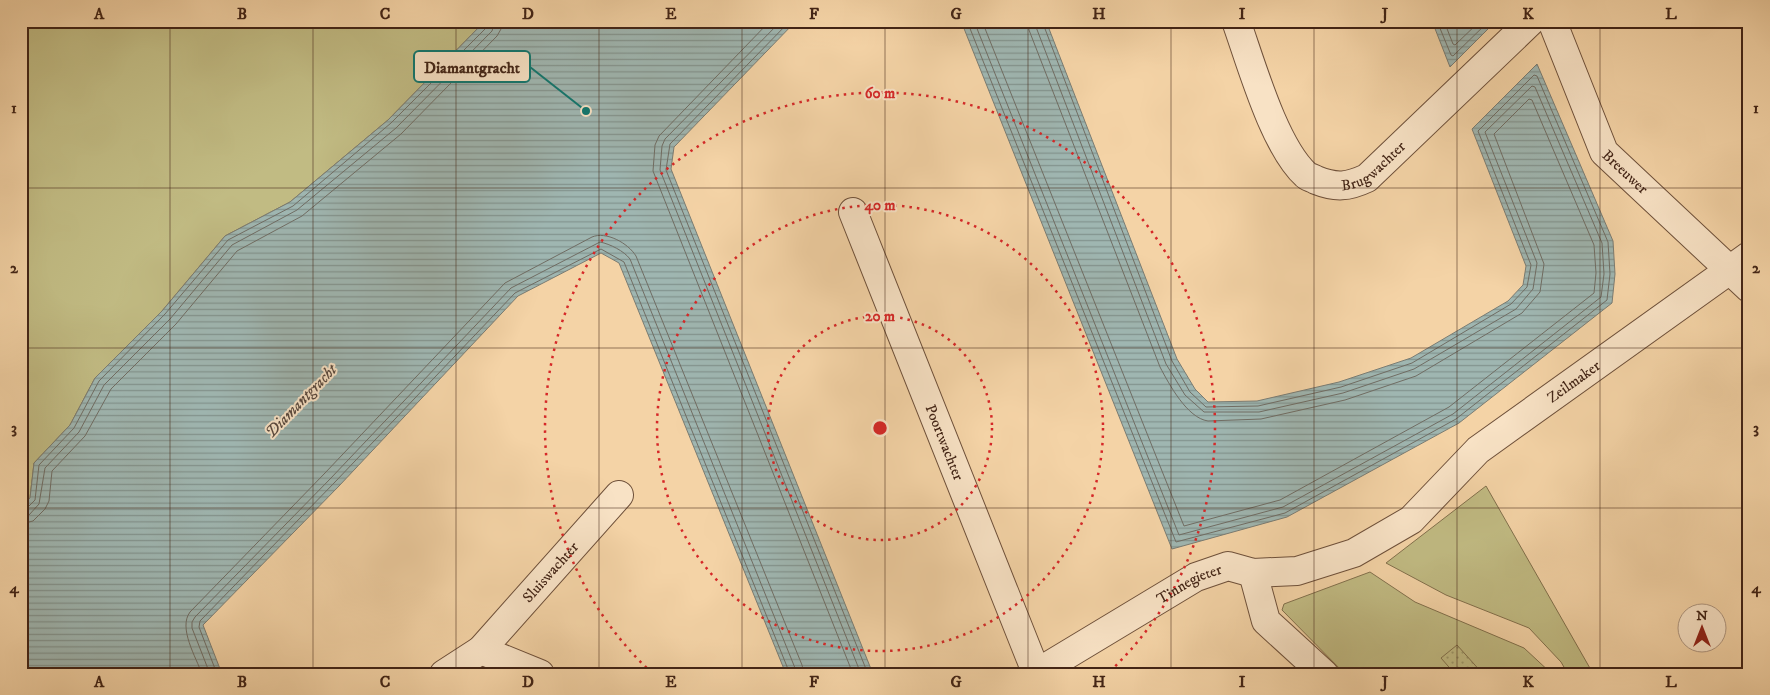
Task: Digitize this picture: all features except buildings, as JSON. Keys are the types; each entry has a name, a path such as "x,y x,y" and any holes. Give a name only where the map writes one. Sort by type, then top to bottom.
{"street":[{"name":"Brugwachter","path":"1236,21 1269,112 1284,147 1306,176 1340,187 1367,178 1531,21"},
{"name":"Breeuwer","path":"1552,21 1604,152 1739,262 1749,288"},
{"name":"Poortwachter","path":"854,212 1036,673"},
{"name":"Zeilmaker","path":"1411,520 1478,450 1739,262"},
{"name":"Sluiswachter","path":"444,674 481,650 619,495"},
{"name":"Tinnegieter","path":"1036,673 1196,578 1228,566 1253,573 1297,571 1354,553 1411,520"},
{"path":"1253,573 1266,621 1324,674"},
{"path":"481,650 540,674"}],"shaded area":[{"path":"21,21 485,21 388,120 290,202 225,236 162,311 95,378 70,425 34,463 30,498 21,507"},
{"path":"1486,486 1595,674 1568,674 1561,662 1529,628 1446,595 1386,563"},
{"path":"1370,572 1415,602 1524,648 1552,674 1345,674 1282,610 1284,604"},
{"path":"1457,645 1483,674 1455,674 1441,658"}],"water":[{"path":"485,21 796,21 674,147 671,169 873,674 786,674 619,263 601,253 518,296 339,486 203,625 222,674 21,674 21,507 30,498 34,463 70,425 95,378 162,311 225,236 290,202 388,120"},
{"path":"961,21 1046,21 1177,359 1195,389 1208,402 1257,401 1339,382 1411,358 1508,301 1523,285 1526,266 1472,129 1537,64 1613,241 1615,274 1612,303 1459,423 1287,517 1172,549"},
{"path":"1432,21 1496,21 1450,67"}],"place":[{"name":"Diamantgracht","path":"586,111"}]}
